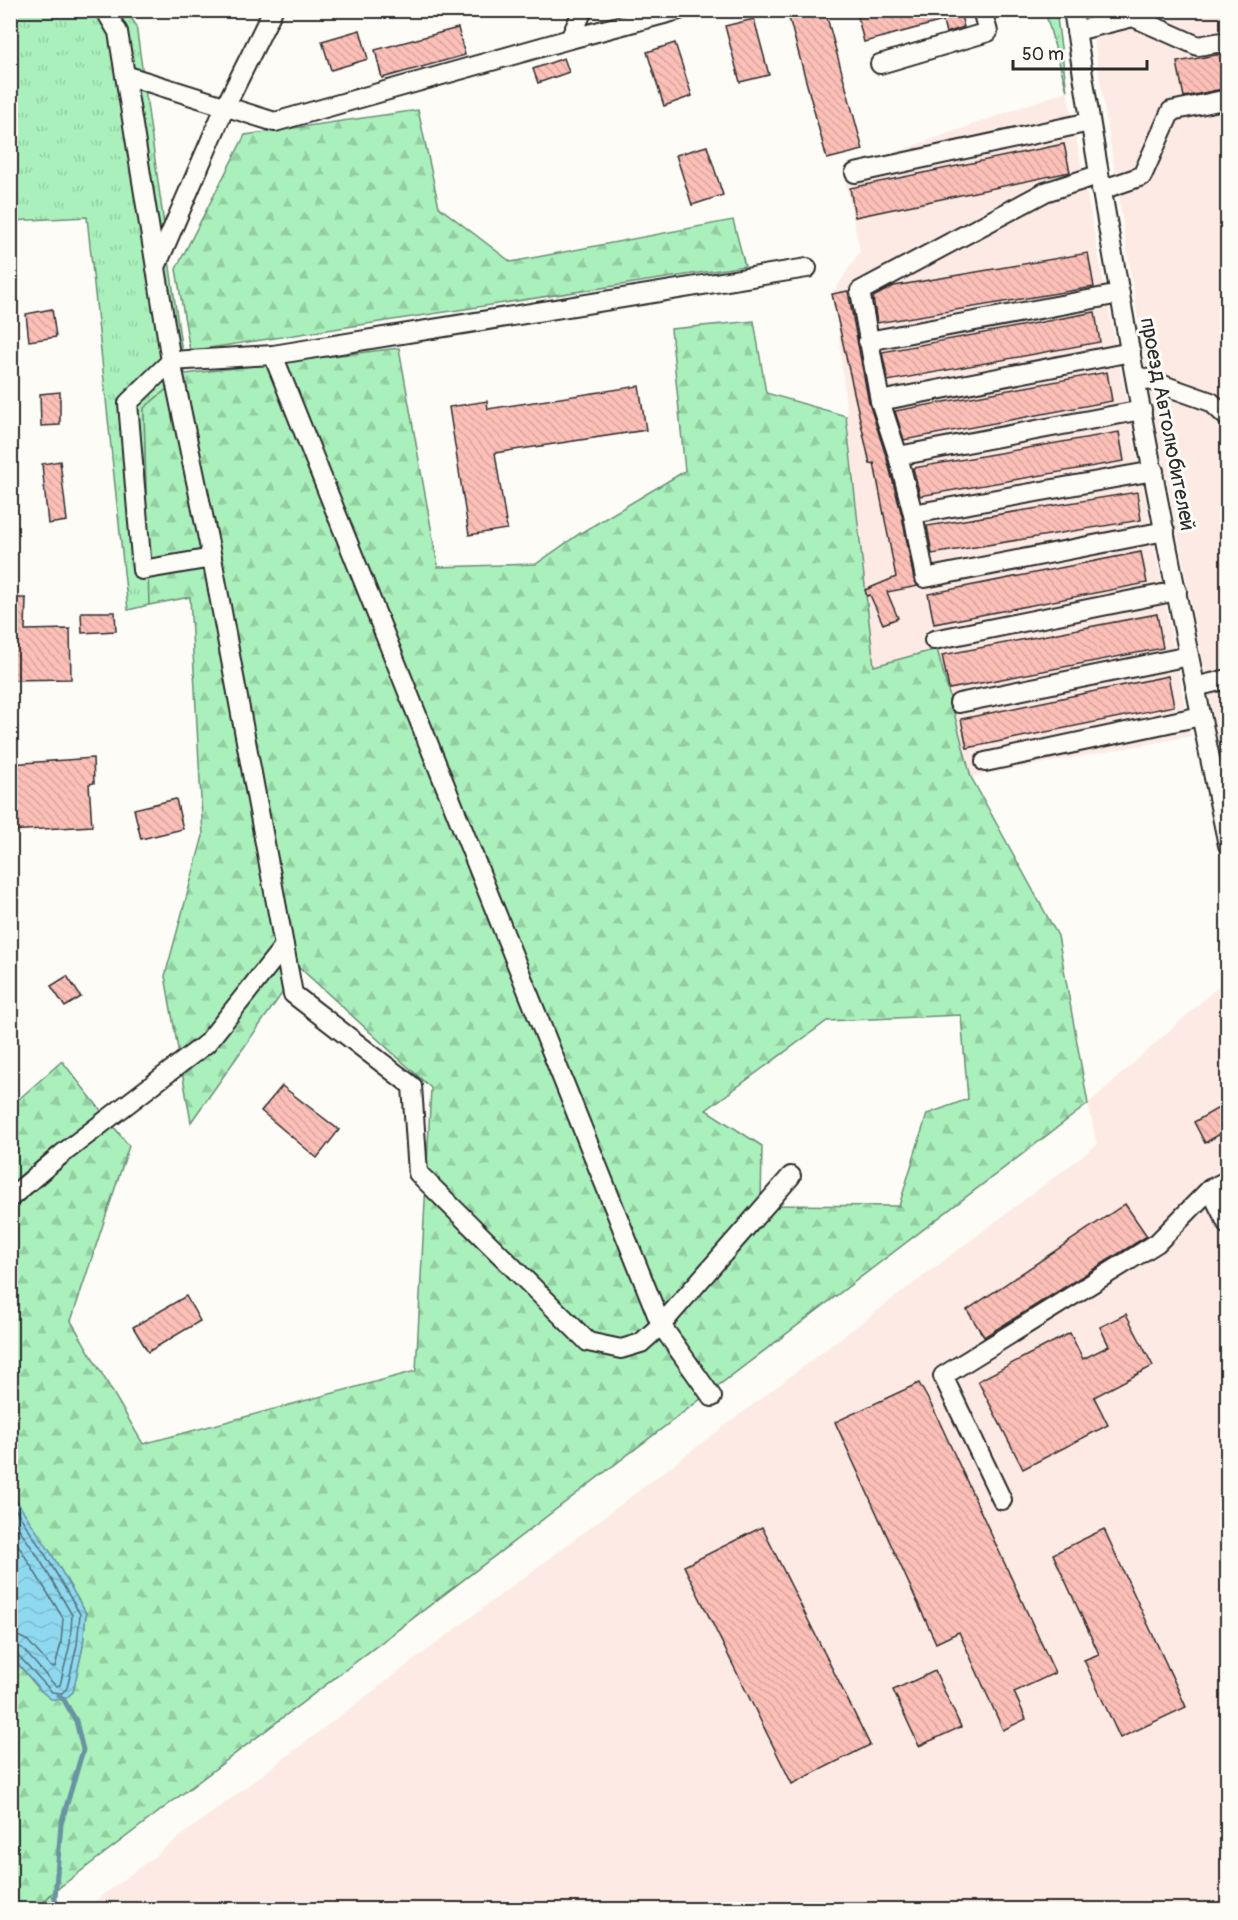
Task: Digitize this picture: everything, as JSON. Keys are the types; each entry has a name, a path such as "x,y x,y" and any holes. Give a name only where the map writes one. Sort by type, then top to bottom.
{"street":[{"path":"105,10 118,32 171,361 212,558 293,994 412,1086 418,1173 588,1342 621,1349 641,1343 661,1325 791,1176"},
{"path":"156,267 225,108 273,10"},
{"path":"570,39 583,10"},
{"path":"125,75 275,122 679,10"},
{"path":"880,64 988,32 982,10"},
{"name":"проезд Автолюбителей","path":"1073,10 1099,182 1227,845"},
{"path":"1076,31 1135,14 1198,46 1227,41"},
{"path":"1165,531 925,578 913,514 898,456 880,401 860,291 1045,192 1142,176 1171,111 1227,99"},
{"path":"855,173 1090,123"},
{"path":"212,558 141,570 128,403 171,361 273,355 807,268"},
{"path":"868,341 1120,294"},
{"path":"880,401 1131,352"},
{"path":"273,355 661,1325 712,1397"},
{"path":"1135,375 1211,402 1227,418"},
{"path":"898,456 1142,410"},
{"path":"913,514 1154,471"},
{"path":"934,640 1177,591"},
{"path":"959,703 1189,656"},
{"path":"1195,687 1227,679"},
{"path":"985,762 1201,716"},
{"path":"10,1198 62,1154 207,1043 284,946"},
{"path":"1002,1500 943,1376 1157,1243 1210,1190 1227,1180"},
{"path":"1210,1190 1227,1225"}],"shaded area":[{"path":"1089,11 1227,11 1227,784 1151,400"},
{"path":"1067,91 1191,736 971,777 937,650 874,667 834,291 860,251 843,171"},
{"path":"1227,979 1227,1909 83,1910 1097,1145 1088,1104"}],"green space":[{"path":"11,11 126,11 136,25 185,374 144,408 149,605 128,610 87,217 11,221"},
{"path":"1045,11 1056,11 1067,91"},
{"path":"418,110 439,207 511,262 733,220 745,266 190,351 176,269 245,135"},
{"path":"754,321 766,393 846,416 874,666 937,649 971,777 1058,936 1088,1104 51,1894 37,1909 11,1909 10,1655 41,1691 73,1692 83,1646 86,1613 10,1491 11,1106 62,1061 129,1146 71,1321 143,1444 416,1371 431,1088 300,968 191,1122 165,976 203,836 190,597 149,605 144,408 185,374 399,348 438,567 536,564 579,534 685,471 671,329","holes":["961,1015 968,1099 927,1114 899,1206 761,1205 762,1146 706,1110 827,1021"]},
{"path":"51,1894 64,1909 37,1910"}],"water":[{"path":"10,1491 51,1553 86,1613 83,1646 73,1692 64,1700 51,1699 41,1691 11,1655"}],"building":[{"path":"787,10 825,10 863,150 827,159"},
{"path":"856,10 965,10 966,15 961,16 964,27 946,33 943,21 864,42"},
{"path":"754,19 769,75 740,82 725,26"},
{"path":"458,28 465,55 382,78 375,50"},
{"path":"360,30 368,59 331,70 322,41"},
{"path":"675,43 692,96 664,106 647,52"},
{"path":"1227,53 1227,88 1184,97 1177,62"},
{"path":"564,58 569,72 538,83 533,69"},
{"path":"1064,144 1070,172 855,217 850,188"},
{"path":"707,146 723,195 692,205 676,155"},
{"path":"1088,253 1094,287 877,323 873,297 894,286"},
{"path":"848,291 869,403 887,459 902,516 914,580 918,586 887,592 898,618 883,624 870,595 867,596 865,590 896,577 874,463 870,464 832,294"},
{"path":"52,309 56,337 29,341 26,314"},
{"path":"1095,312 1100,342 888,381 882,352"},
{"path":"1107,372 1112,401 904,440 895,411"},
{"path":"639,386 646,430 495,453 507,529 469,535 449,407 487,401 488,409"},
{"path":"60,392 60,425 41,426 40,394"},
{"path":"1119,432 1124,461 920,496 913,468"},
{"path":"60,461 67,521 48,524 42,464"},
{"path":"1137,492 1141,520 932,554 927,526"},
{"path":"1141,552 1147,583 934,624 928,594"},
{"path":"10,598 26,598 25,630 70,629 71,679 10,680"},
{"path":"81,612 115,612 116,631 82,633"},
{"path":"1157,614 1163,648 949,689 942,655"},
{"path":"1168,676 1174,706 967,748 961,719"},
{"path":"93,758 94,783 89,784 92,826 10,831 10,764"},
{"path":"176,799 183,829 141,839 134,809"},
{"path":"67,976 81,997 65,1007 51,986"},
{"path":"282,1086 339,1130 317,1158 261,1111"},
{"path":"1227,1103 1227,1130 1205,1143 1194,1122"},
{"path":"1125,1204 1147,1236 984,1337 967,1310"},
{"path":"186,1296 200,1321 148,1352 133,1327"},
{"path":"1126,1314 1153,1366 1094,1397 1108,1425 1023,1469 978,1381 1070,1333 1083,1359 1109,1346 1100,1327"},
{"path":"919,1383 934,1410 1055,1673 1014,1692 1026,1719 1003,1730 959,1632 936,1643 835,1422"},
{"path":"762,1527 870,1745 792,1784 684,1566"},
{"path":"1104,1529 1186,1707 1120,1738 1084,1660 1099,1654 1053,1554"},
{"path":"935,1671 961,1727 919,1746 893,1690"}],"waterway":[{"path":"57,1910 55,1898 61,1824 83,1750 76,1721 59,1695"}]}
